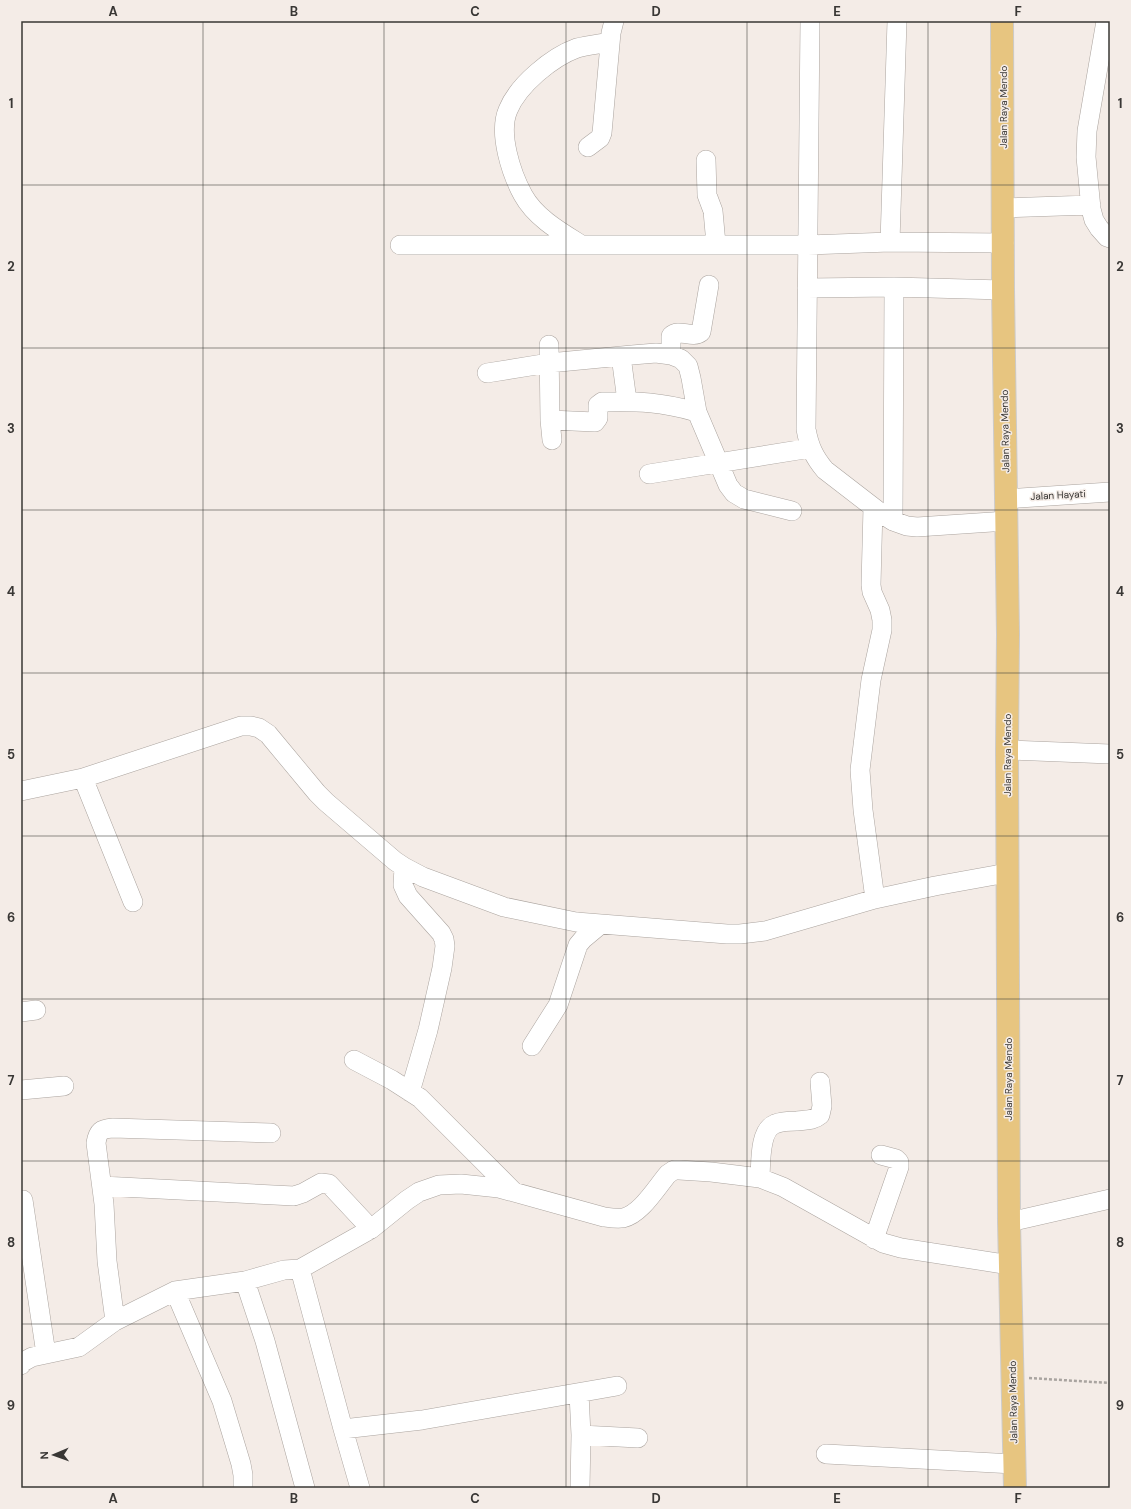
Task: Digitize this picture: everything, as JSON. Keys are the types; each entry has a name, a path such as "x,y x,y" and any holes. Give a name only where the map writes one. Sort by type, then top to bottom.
{"highway":[{"name":"Jalan Raya Mendo","path":"1002,21 1007,521 1008,1222 1015,1488"}],"street":[{"path":"588,147 600,138 602,133 610,42 612,25 614,21"},
{"path":"810,21 806,429 813,454 825,470 873,507 893,521 907,526 917,527 1007,521"},
{"path":"890,242 897,21"},
{"path":"1106,21 1086,144 1086,157 1094,220 1099,228 1107,237 1110,238"},
{"path":"580,244 545,220 523,195 511,166 504,134 505,123 508,109 522,88 528,80 541,69 556,58 573,50 589,45 610,42"},
{"path":"706,160 706,195 713,210 716,244"},
{"path":"1004,208 1091,205"},
{"path":"400,245 808,245 890,242 1004,243"},
{"path":"670,355 671,336 673,334 695,335 701,332 709,285"},
{"path":"807,288 894,286 1004,290"},
{"path":"893,521 894,286"},
{"path":"549,354 550,420 552,440"},
{"path":"487,373 549,354 621,356 656,354 670,355 681,359 688,366 697,412 728,485 734,493 744,499 792,511"},
{"path":"621,356 627,401"},
{"path":"550,420 595,422 598,418 600,403 627,401 661,403 697,412"},
{"path":"650,474 811,448"},
{"name":"Jalan Hayati","path":"1006,498 1110,492"},
{"path":"873,507 871,585 873,596 880,610 882,630 871,680 860,770 864,817 875,899"},
{"path":"21,791 83,778 241,726 259,728 276,742 317,793 404,868 423,877 504,907 576,922 740,934 765,931 875,899 1007,873"},
{"path":"1007,750 1110,754"},
{"path":"83,778 133,902"},
{"path":"404,868 403,885 408,896 441,933 445,946 442,968 428,1030 410,1092"},
{"path":"532,1046 558,1005 578,945 601,924"},
{"path":"354,1060 410,1092 433,1110 513,1191"},
{"path":"760,1178 763,1140 767,1131 774,1124 786,1121 814,1120 820,1115 822,1106 820,1082"},
{"path":"21,1090 64,1086"},
{"path":"115,1321 107,1261 104,1204 96,1143 98,1134 103,1129 113,1128 271,1133"},
{"path":"874,1239 899,1167 899,1162 896,1159 881,1154"},
{"path":"21,1364 32,1357 79,1347 115,1321 175,1291 245,1280 284,1270 300,1269 371,1229 419,1192 439,1185 461,1184 494,1187 604,1217 623,1218 638,1210 668,1174 674,1170 760,1178 804,1197 874,1239 901,1248 1010,1265"},
{"path":"102,1186 294,1196 325,1182 334,1188 371,1229"},
{"path":"1008,1222 1110,1199"},
{"path":"21,1200 23,1200 46,1354"},
{"path":"300,1269 360,1488"},
{"path":"245,1280 265,1341 305,1488"},
{"path":"175,1291 222,1401 241,1464 243,1488"},
{"path":"343,1429 422,1420 617,1386"},
{"path":"579,1393 581,1435 580,1488"},
{"path":"581,1435 638,1438"},
{"path":"826,1454 1014,1464"}],"path":[{"path":"1013,1377 1110,1383"}]}
